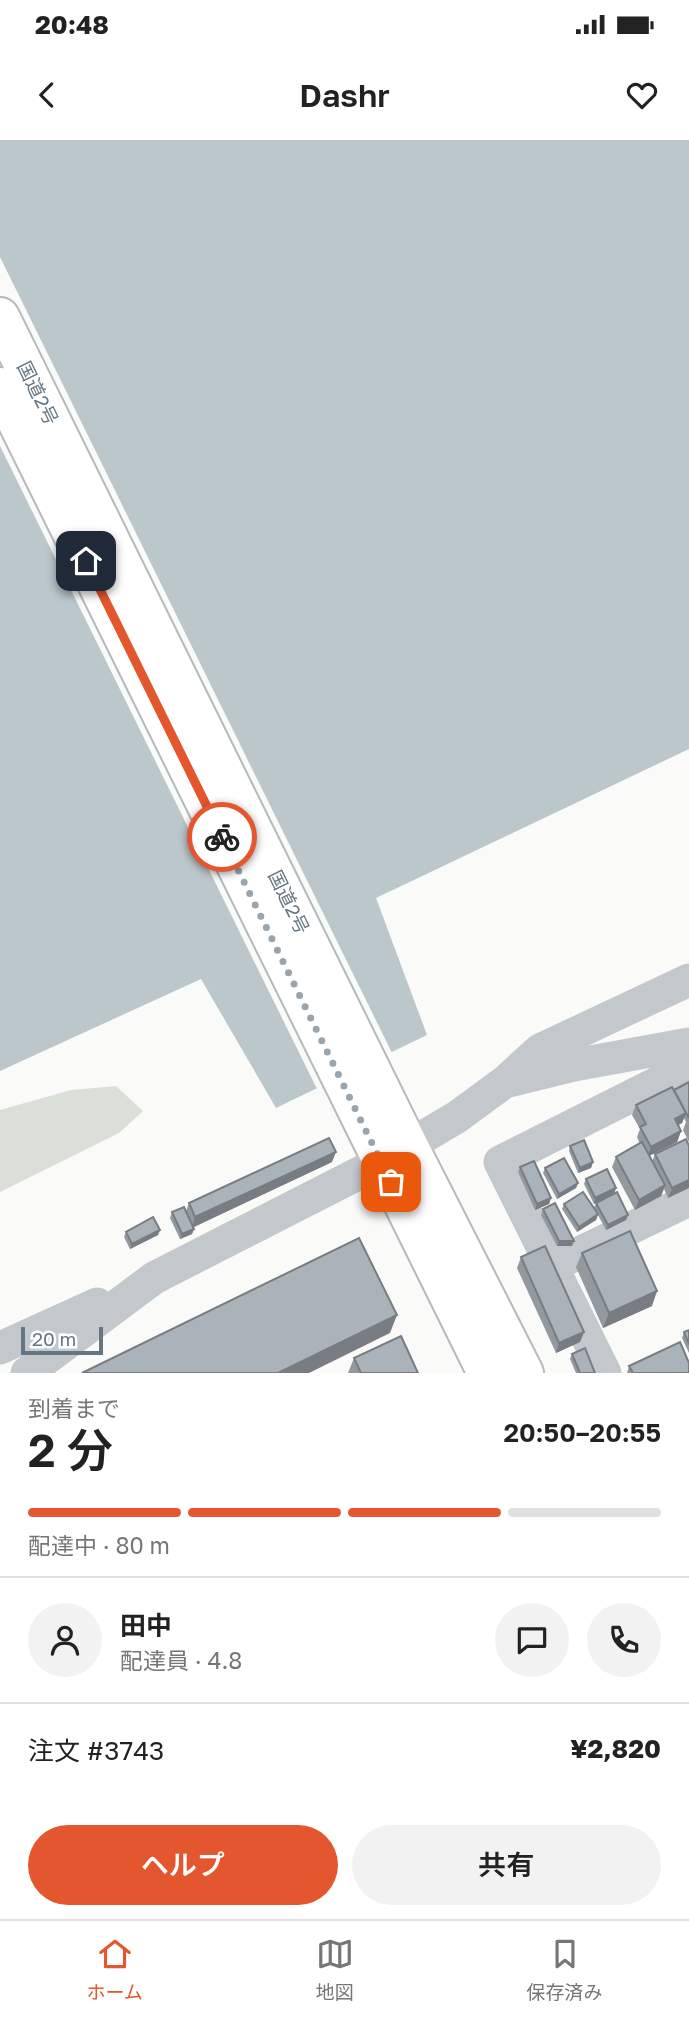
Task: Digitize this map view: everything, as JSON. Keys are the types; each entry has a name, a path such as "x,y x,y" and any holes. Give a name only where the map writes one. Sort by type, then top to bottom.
{"highway":[{"name":"国道2号","path":"0,317 388,1139 487,1373"},
{"name":"国道2号","path":"0,387 388,1139 524,1373"}],"street":[{"path":"27,1373 154,1278 388,1139 457,1117 506,1082 540,1050 689,980"},
{"path":"506,1082 574,1065 689,1044"},
{"path":"605,1373 500,1162 689,1068"},
{"path":"552,1266 689,1200"},
{"path":"0,1348 154,1278"}],"shaded area":[{"path":"0,140 689,140 689,749 376,898 427,1035 276,1108 201,979 0,1071"},
{"path":"116,1086 143,1111 119,1133 0,1192 0,1110 71,1090"}],"pier":[{"path":"0,257 393,1055 318,1091 0,446"}],"building":[{"path":"689,1082 689,1118 674,1090"},
{"path":"672,1087 686,1113 675,1119 681,1131 651,1147 640,1127 646,1124 636,1105"},
{"path":"329,1138 336,1152 195,1217 189,1203"},
{"path":"686,1139 689,1146 689,1180 672,1188 655,1154"},
{"path":"584,1140 593,1162 580,1168 570,1146"},
{"path":"642,1142 665,1185 639,1200 616,1157"},
{"path":"564,1158 578,1183 559,1194 545,1168"},
{"path":"534,1161 551,1198 537,1204 520,1167"},
{"path":"607,1169 616,1188 595,1198 586,1179"},
{"path":"583,1192 598,1214 579,1227 564,1204"},
{"path":"617,1192 628,1215 608,1225 596,1203"},
{"path":"555,1203 574,1241 559,1241 543,1209"},
{"path":"184,1207 194,1229 182,1234 172,1212"},
{"path":"153,1217 160,1230 132,1244 126,1232"},
{"path":"630,1231 657,1291 609,1313 582,1253"},
{"path":"359,1238 397,1315 278,1373 82,1373"},
{"path":"545,1246 584,1332 559,1343 521,1257"},
{"path":"689,1330 689,1344 684,1332"},
{"path":"401,1336 418,1373 361,1373 354,1358"},
{"path":"680,1342 689,1363 689,1373 633,1373 629,1366"},
{"path":"585,1348 595,1373 580,1373 572,1354"}],"way so far":[{"path":"222,837 391,1182"}],"route":[{"path":"86,561 222,837"}]}
